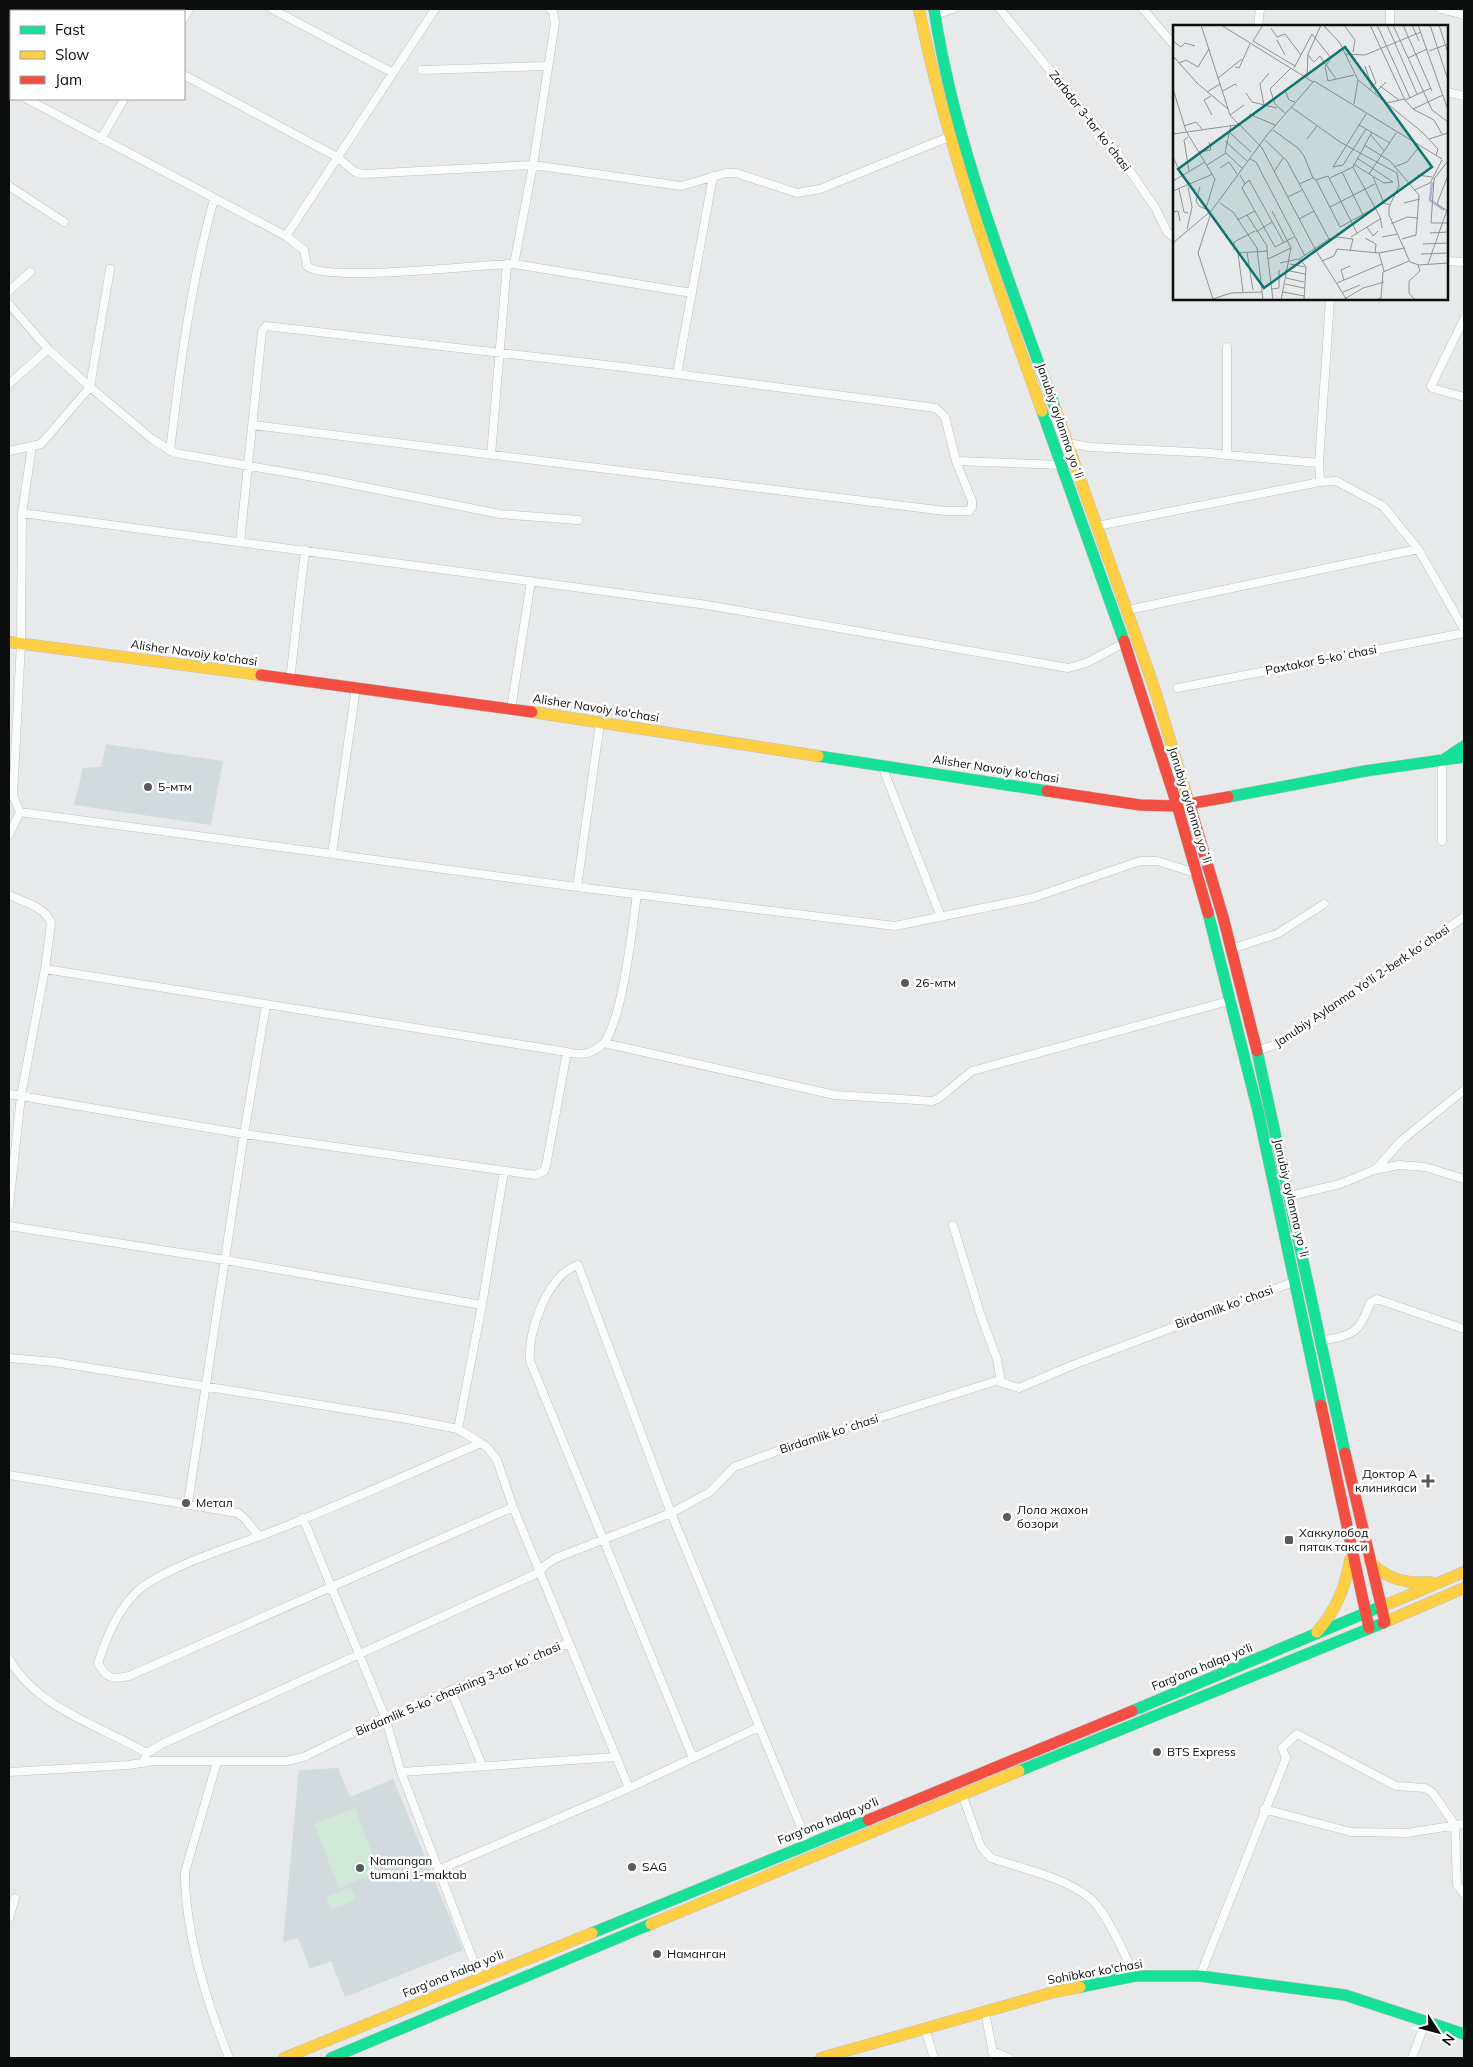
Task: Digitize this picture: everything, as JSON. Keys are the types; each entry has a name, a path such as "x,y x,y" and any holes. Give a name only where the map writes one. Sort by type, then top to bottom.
{"main road":[{"name":"Janubiy aylanma yoʻli","path":"917,11 949,137 969,204 1124,644 1177,806 1232,1000 1302,1279 1320,1341 1385,1622"},
{"name":"Janubiy aylanma yoʻli","path":"934,12 969,161 1128,610 1190,804 1231,949 1257,1050 1290,1196 1302,1279 1352,1551 1369,1628"},
{"name":"Alisher Navoiy ko'chasi","path":"9,642 511,709 1140,805 1177,806 1365,771 1464,757"},
{"path":"1442,760 1464,746"},
{"path":"1312,1636 1338,1607 1346,1587 1352,1551"},
{"path":"1370,1562 1377,1570 1394,1580 1413,1583 1445,1580"},
{"name":"Farg‘ona halqa yo‘li","path":"284,2058 808,1844 1464,1572"},
{"name":"Farg‘ona halqa yo‘li","path":"331,2058 962,1794 1462,1590"},
{"name":"Sohibkor ko'chasi","path":"821,2058 1054,1992 1135,1976 1200,1976 1344,1994 1425,2023 1464,2034"}],"street":[{"path":"272,9 393,73"},
{"path":"286,236 435,9"},
{"path":"491,455 500,353 511,264 533,165 554,23 553,12 550,9"},
{"path":"934,12 953,9"},
{"name":"Zarbdor 3-tor koʼchasi","path":"1000,9 1119,155 1156,209 1168,232 1173,236"},
{"path":"1143,9 1173,44"},
{"path":"1258,25 1260,9"},
{"path":"1390,9 1390,25"},
{"path":"1441,9 1464,15"},
{"path":"422,70 547,66"},
{"path":"185,76 337,157 356,172 372,175 533,165 669,186 691,185 713,176 736,173 797,193 820,189 949,137"},
{"path":"1448,92 1464,96"},
{"path":"29,100 286,236 304,250 307,266 322,272 404,272 511,264 692,293"},
{"path":"100,139 123,100"},
{"path":"677,374 713,176"},
{"path":"9,186 64,222"},
{"path":"170,451 186,322 200,249 214,199"},
{"path":"1448,261 1464,262"},
{"path":"9,451 41,444 90,387 110,268"},
{"path":"9,291 30,272"},
{"path":"1320,482 1319,463 1330,300"},
{"path":"9,304 48,349 90,387 152,439 180,455 330,480 500,514 578,520"},
{"path":"1464,319 1431,386 1432,388 1464,398"},
{"path":"240,542 262,331 266,326 677,374 936,408 945,416 956,461 972,502 972,507 969,511 945,511 253,425"},
{"path":"1227,347 1227,456"},
{"path":"9,384 48,349"},
{"path":"1068,443 1090,447 1211,453 1227,456 1319,463"},
{"path":"9,835 20,812 13,796 21,643 22,513 32,446"},
{"path":"956,461 1061,465"},
{"path":"1097,526 1320,482 1336,481 1383,506 1418,549 1464,631"},
{"path":"22,513 707,605 1068,668 1086,663 1124,644"},
{"path":"1128,610 1418,549"},
{"path":"290,680 305,550"},
{"path":"511,709 531,581"},
{"name":"Paxtakor 5-koʻchasi","path":"1178,688 1464,631"},
{"path":"332,854 356,688"},
{"path":"577,887 600,723"},
{"path":"1442,760 1442,841"},
{"path":"882,766 941,917"},
{"path":"20,812 577,887 895,926 1032,898 1140,861 1157,861 1196,873"},
{"path":"45,969 578,1055 588,1054 604,1043 610,1034 624,977 637,894"},
{"path":"9,895 42,910 48,916 51,923 45,969 21,1096 9,1206"},
{"path":"1231,949 1277,934 1324,904"},
{"name":"Janubiy Аylanma Yo'li 2-berk koʼchasi","path":"1257,1050 1280,1043 1464,917"},
{"path":"604,1043 835,1095 932,1101 943,1096 972,1071 1232,1000"},
{"path":"188,1503 244,1134 266,1005"},
{"path":"9,1094 244,1134 535,1175 544,1171 567,1052"},
{"path":"1374,1170 1402,1140 1464,1090"},
{"path":"1290,1196 1340,1184 1374,1170 1399,1165 1426,1166 1464,1179"},
{"path":"458,1429 482,1306 504,1171"},
{"path":"953,1225 981,1316 997,1359 1001,1382"},
{"path":"9,1226 225,1260 482,1306"},
{"path":"693,1758 530,1356 543,1301 558,1278 571,1267 578,1265 671,1513 808,1844"},
{"name":"Birdamlik koʻchasi","path":"148,1752 359,1653 540,1572 549,1562 603,1538 671,1513 710,1492 734,1467 812,1439 996,1381 1019,1388 1073,1364 1302,1279"},
{"path":"1320,1341 1355,1333 1361,1327 1370,1303 1377,1299 1464,1329"},
{"path":"9,1358 54,1362 205,1388 407,1419 458,1429 481,1443 497,1460 513,1507 629,1788"},
{"path":"481,1443 303,1518 196,1560 141,1589 122,1610 104,1644 98,1663 104,1674 118,1678 129,1676 513,1507"},
{"path":"9,1476 188,1503 240,1514 259,1536"},
{"path":"303,1518 385,1717 401,1772 480,1978"},
{"name":"Birdamlik 5-koʻchasining 3-tor koʻchasi","path":"9,1772 153,1761 288,1761 304,1757 385,1717 570,1643"},
{"path":"9,1659 30,1687 56,1707 118,1735 148,1752 143,1763"},
{"path":"451,1690 482,1765"},
{"path":"438,1870 629,1788 759,1727"},
{"path":"1200,1976 1264,1809 1286,1758 1282,1748 1297,1734 1396,1786 1425,1788 1432,1792 1455,1825 1457,1885 1464,1894"},
{"path":"401,1772 482,1765 616,1758"},
{"path":"218,1762 185,1872 185,1883 200,1974 210,2011 229,2058"},
{"path":"962,1794 981,1847 986,1854 991,1858 1072,1886 1087,1896 1099,1907 1135,1976"},
{"path":"1264,1809 1352,1832 1407,1833 1464,1824"},
{"path":"9,1918 15,1898"},
{"path":"985,2012 993,2054 1009,2058"},
{"path":"1412,2058 1425,2023"},
{"path":"925,2029 934,2058"}],"shaded area":[{"name":"5-мтм","path":"106,744 223,761 211,825 74,805 83,768 101,767"},
{"name":"Namangan tumani 1-maktab","path":"338,1768 350,1797 393,1779 463,1950 345,1997 331,1961 310,1969 298,1938 283,1942 299,1770"}],"green space":[{"path":"355,1808 379,1872 339,1888 314,1824"},
{"path":"351,1887 356,1900 331,1910 326,1897"}],"traffic: fast":[{"path":"934,9 943,61 969,162 1002,263 1056,411"},
{"path":"1042,411 1124,641"},
{"path":"1446,758 1464,746"},
{"path":"818,756 1047,791"},
{"path":"1228,797 1365,771 1464,757"},
{"path":"1208,913 1258,1111 1321,1405"},
{"path":"1257,1051 1345,1453"},
{"path":"1132,1711 1375,1609"},
{"path":"1019,1771 1383,1623"},
{"path":"592,1933 868,1820"},
{"path":"331,2058 651,1924"},
{"path":"1080,1987 1135,1976 1200,1976 1345,1995 1464,2034"}],"traffic: slow":[{"path":"919,9 943,111 973,212 1042,411"},
{"path":"1056,411 1154,687 1190,806"},
{"path":"9,642 261,675"},
{"path":"532,712 818,756"},
{"path":"1317,1632 1339,1598 1350,1560"},
{"path":"1370,1562 1383,1573 1397,1579 1413,1582 1430,1582"},
{"path":"1381,1607 1464,1572"},
{"path":"1385,1622 1464,1588"},
{"path":"651,1924 1019,1771"},
{"path":"284,2058 592,1933"},
{"path":"821,2058 1054,1992 1080,1987"}],"traffic: jam":[{"path":"1124,641 1177,805 1208,913"},
{"path":"261,675 532,712"},
{"path":"1047,791 1140,805 1177,806 1228,797"},
{"path":"1190,806 1223,917 1257,1051"},
{"path":"1321,1405 1369,1628"},
{"path":"1345,1453 1385,1622 1383,1623"},
{"path":"868,1820 1132,1711"}],"place":[{"name":"5-мтм","path":"148,787"},
{"name":"26-мтм","path":"905,983"},
{"name":"Доктор А клиникаси","path":"1428,1481"},
{"name":"Метал","path":"186,1503"},
{"name":"Лола жахон бозори","path":"1007,1517"},
{"name":"Хаккулобод пятак такси","path":"1289,1540"},
{"name":"BTS Express","path":"1157,1752"},
{"name":"SAG","path":"632,1867"},
{"name":"Namangan tumani 1-maktab","path":"360,1868"},
{"name":"Наманган","path":"657,1954"}]}
